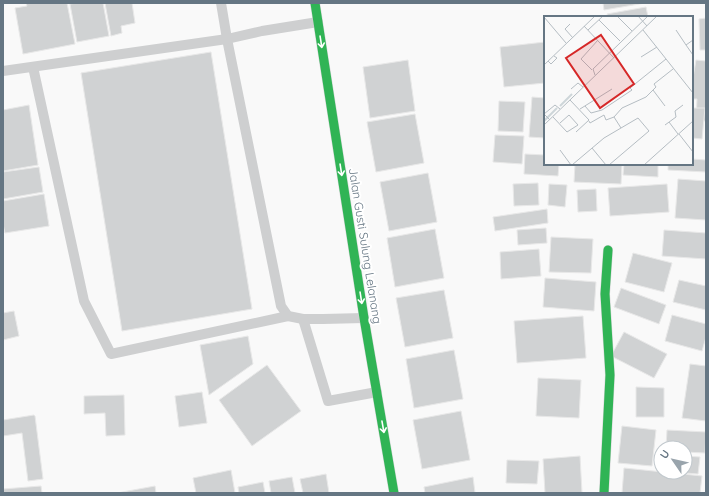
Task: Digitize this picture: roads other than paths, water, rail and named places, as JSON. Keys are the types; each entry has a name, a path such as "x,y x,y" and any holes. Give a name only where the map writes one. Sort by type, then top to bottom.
{"street":[{"name":"Jalan Gusti Sulung Lelanang","path":"315,3 364,318 394,493"},
{"path":"604,493 610,375 605,294 608,250"}],"lane":[{"path":"221,3 281,306 288,316"},
{"path":"3,71 227,39 262,31 318,22"},
{"path":"33,67 84,301 112,354 288,316 303,319 364,318"},
{"path":"303,319 328,401 377,392"}]}
